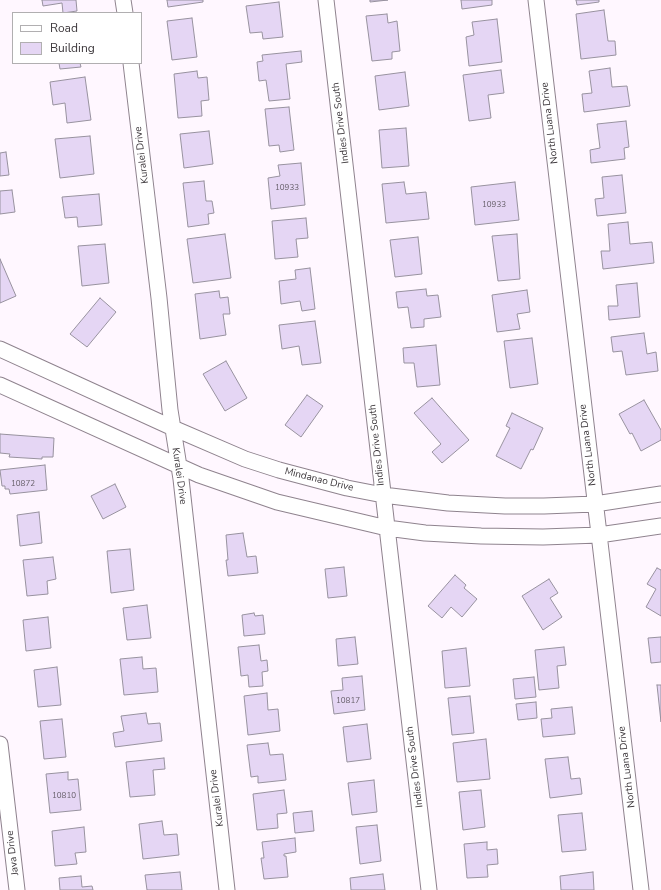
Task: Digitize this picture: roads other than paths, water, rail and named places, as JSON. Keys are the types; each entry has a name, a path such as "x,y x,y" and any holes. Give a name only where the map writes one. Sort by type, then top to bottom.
{"street":[{"path":"123,0 125,12"},
{"name":"Indies Drive South","path":"326,0 429,890"},
{"name":"North Luana Drive","path":"536,0 641,890"},
{"name":"Kuralei Drive","path":"131,64 172,428 181,479 227,890"},
{"name":"Mindanao Drive","path":"0,349 172,428 245,459 279,470 347,488 383,495 448,503 505,506 595,504 661,494"},
{"path":"0,385 199,475 276,502 387,528 425,533 543,537 599,535 661,526"},
{"name":"Java Drive","path":"0,744 17,890"}]}
